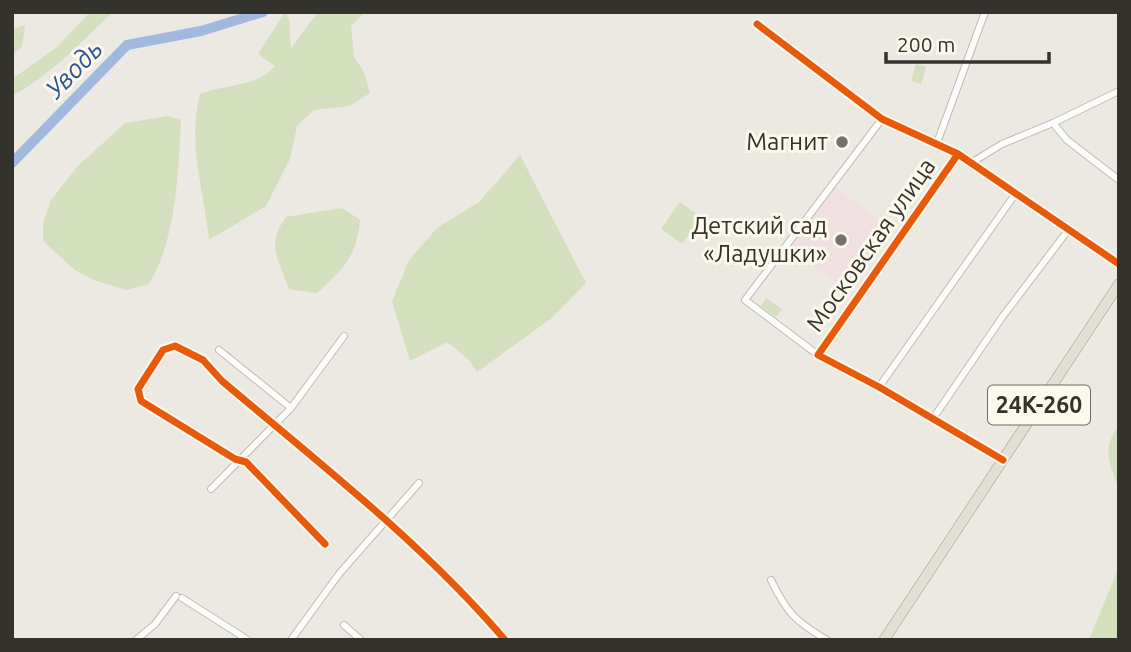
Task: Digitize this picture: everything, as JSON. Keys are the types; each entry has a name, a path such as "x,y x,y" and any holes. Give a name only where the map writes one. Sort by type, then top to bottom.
{"main road":[{"name":"24К-260","path":"884,640 1119,284"}],"street":[{"path":"937,143 985,12"},
{"path":"757,24 882,119 958,155 1119,264"},
{"name":"Московская улица","path":"971,163 1002,144 1053,123 1119,90"},
{"path":"818,355 745,300 882,119"},
{"path":"1053,123 1067,140 1119,180"},
{"name":"Московская улица","path":"958,155 818,355 879,387 1003,460"},
{"path":"879,387 1016,193"},
{"path":"932,420 1003,316 1069,229"},
{"path":"211,489 291,408 344,336"},
{"path":"326,544 242,460 141,401 138,389 163,350 175,346 204,360 222,381 385,521 480,610 505,640"},
{"path":"219,350 291,408"},
{"path":"290,640 339,574 419,482"},
{"path":"771,580 786,610 807,628 827,640"},
{"path":"136,640 155,624 179,597 248,640"},
{"path":"344,625 361,640"}],"shaded area":[{"name":"Детский сад «Ладушки»","path":"835,187 893,231 848,292 789,248"}],"green space":[{"path":"90,12 113,12 52,68 12,96 12,79 57,47"},
{"path":"285,12 289,19 291,48 318,12 365,12 351,26 354,57 364,72 370,93 350,106 314,110 297,126 290,159 266,206 209,240 196,149 196,113 200,94 250,81 268,73 275,66 258,54"},
{"path":"25,25 22,47 12,55 12,29"},
{"path":"916,64 926,67 921,84 911,81"},
{"path":"167,116 181,120 177,183 171,225 158,266 149,284 126,290 76,271 43,241 43,223 51,200 77,167 125,123"},
{"path":"520,155 586,283 552,318 477,372 469,360 447,342 410,361 392,301 409,260 437,228 479,202"},
{"path":"680,202 701,217 682,244 661,229"},
{"path":"342,208 360,220 356,243 347,261 317,293 289,289 275,244 286,217"},
{"path":"766,298 782,309 776,317 761,306"},
{"path":"1119,426 1119,489 1110,464 1109,449 1113,434"},
{"path":"1119,567 1119,640 1089,640"}],"waterway":[{"name":"Уводь","path":"12,163 127,45 201,31 263,12"}],"cycle path":[{"path":"757,24 882,119 958,154 1119,264"},
{"path":"958,154 818,355 879,387 1003,460"},
{"path":"325,544 246,462 235,459 141,401 138,389 163,350 175,346 203,360 222,381 405,537 473,604 505,640"}],"place":[{"name":"Магнит","path":"842,142"},
{"name":"Детский сад «Ладушки»","path":"841,240"}]}
